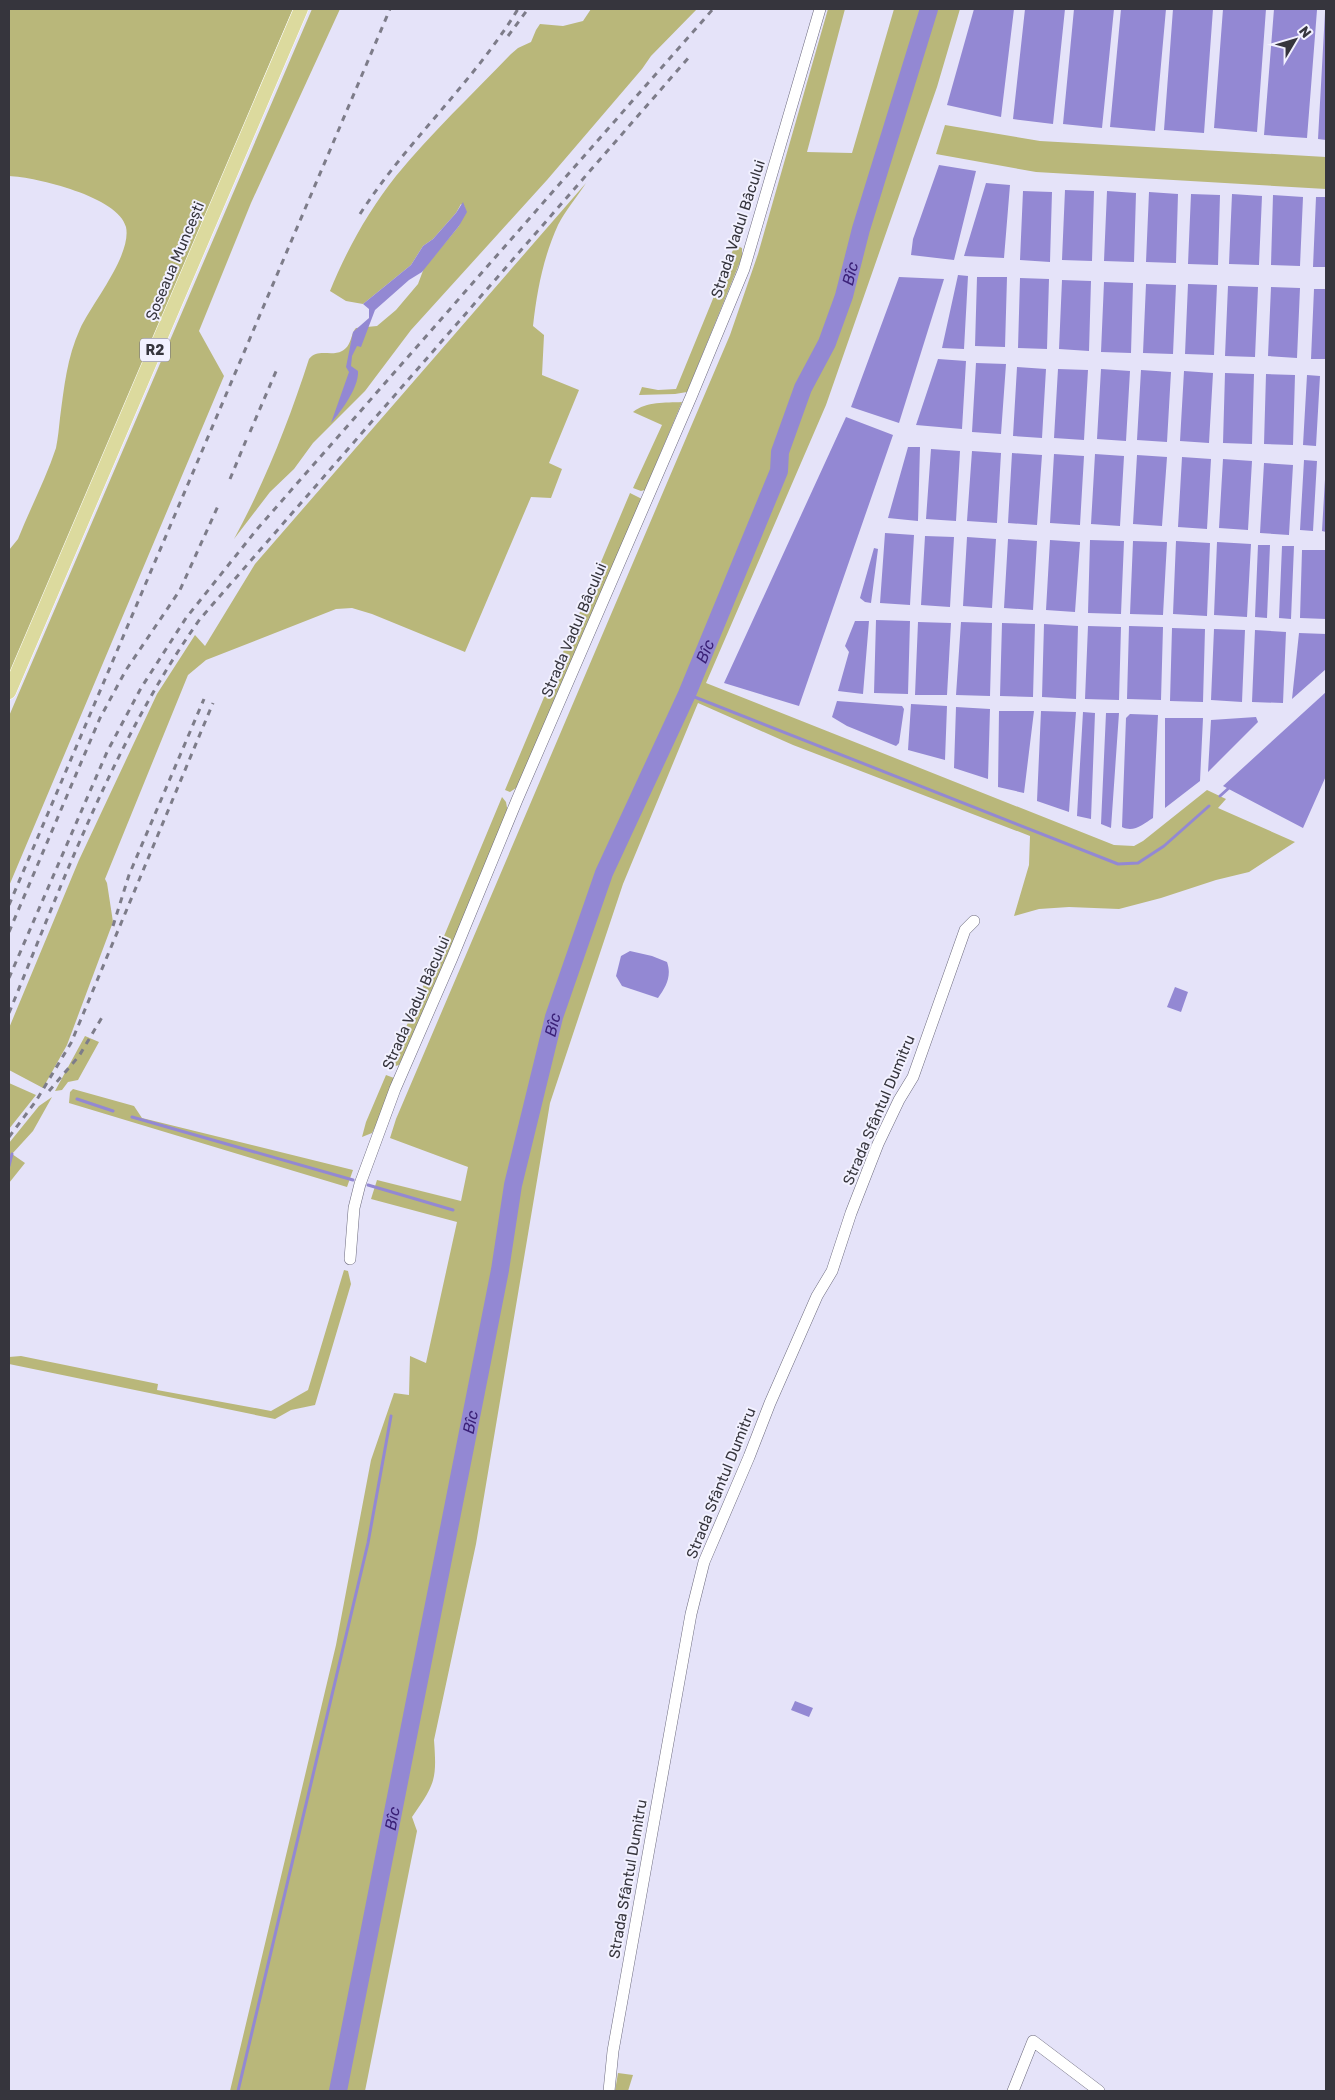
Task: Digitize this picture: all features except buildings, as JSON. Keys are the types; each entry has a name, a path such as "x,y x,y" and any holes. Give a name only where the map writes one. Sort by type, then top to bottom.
{"main road":[{"name":"Șoseaua Muncești","path":"9,692 301,9"}],"street":[{"name":"Strada Vadul Bâcului","path":"350,1259 354,1208 360,1184 395,1089 744,269 820,9"},
{"name":"Strada Sfântul Dumitru","path":"609,2091 613,2051 640,1897 691,1614 704,1562 770,1403 818,1296 832,1271 878,1144 898,1100 913,1077 946,979 965,930 974,921"},
{"path":"1013,2091 1033,2041 1099,2091"}],"shaded area":[{"path":"9,9 293,9 9,678 9,550 18,539 48,471 56,448 63,395 72,350 80,329 117,265 123,251 126,227 120,216 93,198 38,180 9,176"},
{"path":"312,9 340,9 251,203 199,331 224,376 9,886 9,716"},
{"path":"591,9 697,9 651,56 547,180 411,330 365,391 313,443 294,469 270,492 234,539 276,451 309,359 320,353 338,353 342,351 348,346 356,328 377,326 396,310 418,284 424,268 459,226 465,207 461,204 456,213 433,239 423,246 411,265 363,304 346,301 330,291 343,261 367,217 409,160 511,54 518,48 531,42 540,24 563,26 583,21"},
{"path":"828,9 845,9 807,152 852,153 894,9 960,9 937,87 826,405 706,683 1114,845 1134,846 1143,841 1207,790 1226,799 1218,808 1295,842 1249,872 1216,880 1161,898 1119,909 1069,907 1039,909 1014,916 1029,865 1030,836 793,745 698,703 623,884 550,1103 476,1544 434,1740 435,1764 433,1781 426,1797 412,1817 417,1831 365,2091 230,2091 336,1645 371,1460 394,1393 409,1395 410,1356 426,1363 457,1222 371,1199 377,1180 461,1201 468,1167 390,1138 396,1119 730,335 758,254"},
{"path":"974,9 1014,9 1001,117 947,105"},
{"path":"1025,9 1065,9 1053,124 1013,119"},
{"path":"1074,9 1114,9 1102,128 1063,124"},
{"path":"1121,9 1166,9 1155,131 1110,127"},
{"path":"1173,9 1213,9 1204,133 1164,130"},
{"path":"1223,9 1266,9 1257,132 1214,128"},
{"path":"1274,9 1317,10 1307,138 1264,135"},
{"path":"1326,12 1326,140 1318,139"},
{"path":"945,125 1040,141 1326,157 1326,189 1036,172 936,154"},
{"path":"939,165 976,171 954,260 911,255 913,239"},
{"path":"586,183 558,225 548,250 536,300 533,326 544,335 542,375 579,390 549,463 562,469 551,498 531,497 465,652 372,614 352,608 336,609 206,660 188,675 105,879 113,922 67,1045 43,1088 9,1070 9,1028 79,860 157,694 195,635 205,646 255,564"},
{"path":"986,183 1010,185 1004,258 964,256"},
{"path":"1065,190 1094,191 1092,261 1062,260"},
{"path":"1023,191 1052,192 1050,262 1020,260"},
{"path":"1107,191 1136,193 1134,262 1104,261"},
{"path":"1149,192 1178,194 1176,263 1146,262"},
{"path":"1191,194 1220,195 1218,265 1188,264"},
{"path":"1232,194 1262,196 1259,265 1229,264"},
{"path":"1273,195 1303,197 1300,266 1271,265"},
{"path":"1316,197 1326,197 1326,267 1313,267"},
{"path":"463,202 467,212 459,226 422,272 409,280 375,310 361,347 357,346 352,356 351,366 358,371 356,384 345,405 331,423 349,372 346,367 353,332 369,318 369,309 363,304 411,265 423,246 433,239"},
{"path":"735,245 742,248 742,257 687,392 639,395 642,387 658,390 676,389"},
{"path":"958,275 968,276 964,349 942,348"},
{"path":"899,277 944,279 899,423 851,407"},
{"path":"977,277 1007,277 1005,347 975,346"},
{"path":"1020,278 1049,279 1047,349 1018,348"},
{"path":"1062,280 1091,281 1089,351 1059,349"},
{"path":"1104,282 1133,283 1131,353 1101,352"},
{"path":"1146,284 1176,285 1173,354 1143,353"},
{"path":"1188,284 1217,285 1214,355 1185,354"},
{"path":"1228,286 1258,287 1255,357 1225,356"},
{"path":"1271,287 1300,288 1297,358 1268,356"},
{"path":"1314,289 1326,289 1326,359 1311,359"},
{"path":"938,359 966,361 962,429 916,425"},
{"path":"976,363 1006,364 1001,434 972,432"},
{"path":"1017,367 1046,369 1042,438 1013,436"},
{"path":"1058,369 1088,370 1084,440 1054,438"},
{"path":"1101,369 1130,371 1126,441 1097,439"},
{"path":"1141,370 1171,372 1167,442 1137,440"},
{"path":"1184,371 1213,373 1209,443 1180,441"},
{"path":"1225,373 1254,374 1252,444 1223,443"},
{"path":"1266,374 1295,375 1293,445 1264,444"},
{"path":"1307,375 1320,376 1316,446 1303,445"},
{"path":"682,402 645,490 641,491 633,488 662,425 633,412 650,404"},
{"path":"846,417 893,435 799,706 724,683"},
{"path":"908,447 920,447 918,521 888,518"},
{"path":"931,449 960,451 956,521 926,519"},
{"path":"972,451 1001,453 997,523 967,521"},
{"path":"1012,453 1042,455 1037,525 1008,523"},
{"path":"1054,454 1084,456 1080,525 1050,523"},
{"path":"1095,454 1124,456 1120,526 1091,524"},
{"path":"1137,455 1167,457 1162,526 1133,524"},
{"path":"1182,457 1211,459 1207,529 1178,527"},
{"path":"1223,459 1252,461 1248,530 1219,528"},
{"path":"1304,460 1317,461 1313,531 1300,530"},
{"path":"1326,462 1326,532 1322,531"},
{"path":"1264,463 1293,465 1289,535 1260,533"},
{"path":"630,493 642,499 519,786 510,792 505,790"},
{"path":"885,533 914,535 910,605 880,603"},
{"path":"925,536 954,537 950,607 921,605"},
{"path":"967,537 996,539 992,608 963,606"},
{"path":"1008,539 1037,541 1033,610 1004,608"},
{"path":"1050,540 1080,542 1075,612 1046,610"},
{"path":"1090,540 1124,541 1121,614 1088,613"},
{"path":"1133,541 1167,542 1163,615 1130,614"},
{"path":"1176,541 1210,543 1207,616 1173,614"},
{"path":"1217,542 1251,544 1247,617 1214,615"},
{"path":"1258,545 1270,545 1267,618 1255,617"},
{"path":"1282,546 1294,546 1291,619 1279,618"},
{"path":"874,548 878,549 871,603 865,602 860,598"},
{"path":"1302,550 1326,550 1326,619 1300,618"},
{"path":"876,620 910,621 908,694 874,693"},
{"path":"855,621 869,621 863,694 838,691 849,652 845,646"},
{"path":"918,622 951,623 947,695 915,695"},
{"path":"961,622 992,623 990,696 956,695"},
{"path":"1002,623 1035,624 1033,697 1000,696"},
{"path":"1044,624 1078,626 1076,699 1042,697"},
{"path":"1088,626 1121,627 1119,700 1085,699"},
{"path":"1129,626 1163,627 1161,700 1127,699"},
{"path":"1172,628 1205,629 1203,702 1170,701"},
{"path":"1214,629 1245,630 1242,702 1211,700"},
{"path":"1255,630 1286,632 1283,703 1252,702"},
{"path":"1299,633 1326,634 1326,669 1292,699"},
{"path":"1326,692 1326,776 1303,828 1223,786"},
{"path":"837,701 902,706 904,709 899,743 896,746 847,726 832,717"},
{"path":"911,704 947,706 945,760 908,750"},
{"path":"956,707 990,709 988,779 954,768"},
{"path":"999,711 1034,711 1024,793 998,787"},
{"path":"1041,711 1076,712 1069,812 1037,801"},
{"path":"1083,712 1095,713 1091,819 1077,816"},
{"path":"1106,713 1119,713 1111,828 1101,824"},
{"path":"1130,714 1158,715 1153,818 1138,827 1126,829 1122,827 1126,718"},
{"path":"1256,717 1258,722 1208,772 1211,720"},
{"path":"1165,718 1203,718 1200,781 1165,808"},
{"path":"502,797 506,802 508,813 412,1038 399,1065 389,1068"},
{"path":"630,951 667,962 669,972 667,981 658,998 622,986 616,976 621,956"},
{"path":"1175,987 1188,992 1181,1012 1167,1007"},
{"path":"85,1036 99,1042 78,1080 68,1082 62,1090 55,1091"},
{"path":"386,1075 394,1078 376,1125 372,1133 362,1137 366,1122"},
{"path":"9,1083 36,1095 9,1129"},
{"path":"73,1089 134,1106 142,1118 353,1170 347,1187 69,1103 70,1092"},
{"path":"52,1097 33,1131 12,1154 25,1163 9,1183 9,1143 39,1106"},
{"path":"344,1270 348,1271 351,1284 315,1405 291,1410 275,1419 9,1364 9,1357 21,1356 158,1384 157,1390 271,1411 308,1390"},
{"path":"795,1701 813,1708 809,1717 791,1710"},
{"path":"618,2073 633,2075 628,2091 615,2091"}],"waterway":[{"name":"Bîc","path":"338,2091 500,1270 513,1185 554,1017 604,873 687,694 779,471 780,452 803,388 827,343 844,296 861,229 929,9"},
{"path":"687,694 1118,864 1138,863 1164,846 1209,806"},
{"path":"1220,796 1230,787"},
{"path":"77,1099 113,1111"},
{"path":"132,1117 353,1180"},
{"path":"9,1166 12,1154"},
{"path":"368,1185 453,1210"},
{"path":"238,2091 368,1543 391,1416"}],"railway":[{"path":"9,905 390,9"},
{"path":"360,214 378,187 481,62 518,9"},
{"path":"508,36 528,9"},
{"path":"9,978 107,752 141,688 186,618 258,528 713,9"},
{"path":"9,1013 71,861 117,760 170,664 200,619 690,56"},
{"path":"250,432 277,369"},
{"path":"230,479 247,438"},
{"path":"9,932 100,718 126,670 180,590 218,506"},
{"path":"113,926 129,875 204,699"},
{"path":"9,1137 36,1101 71,1043 213,703"},
{"path":"49,1091 79,1056 104,1014"}]}
